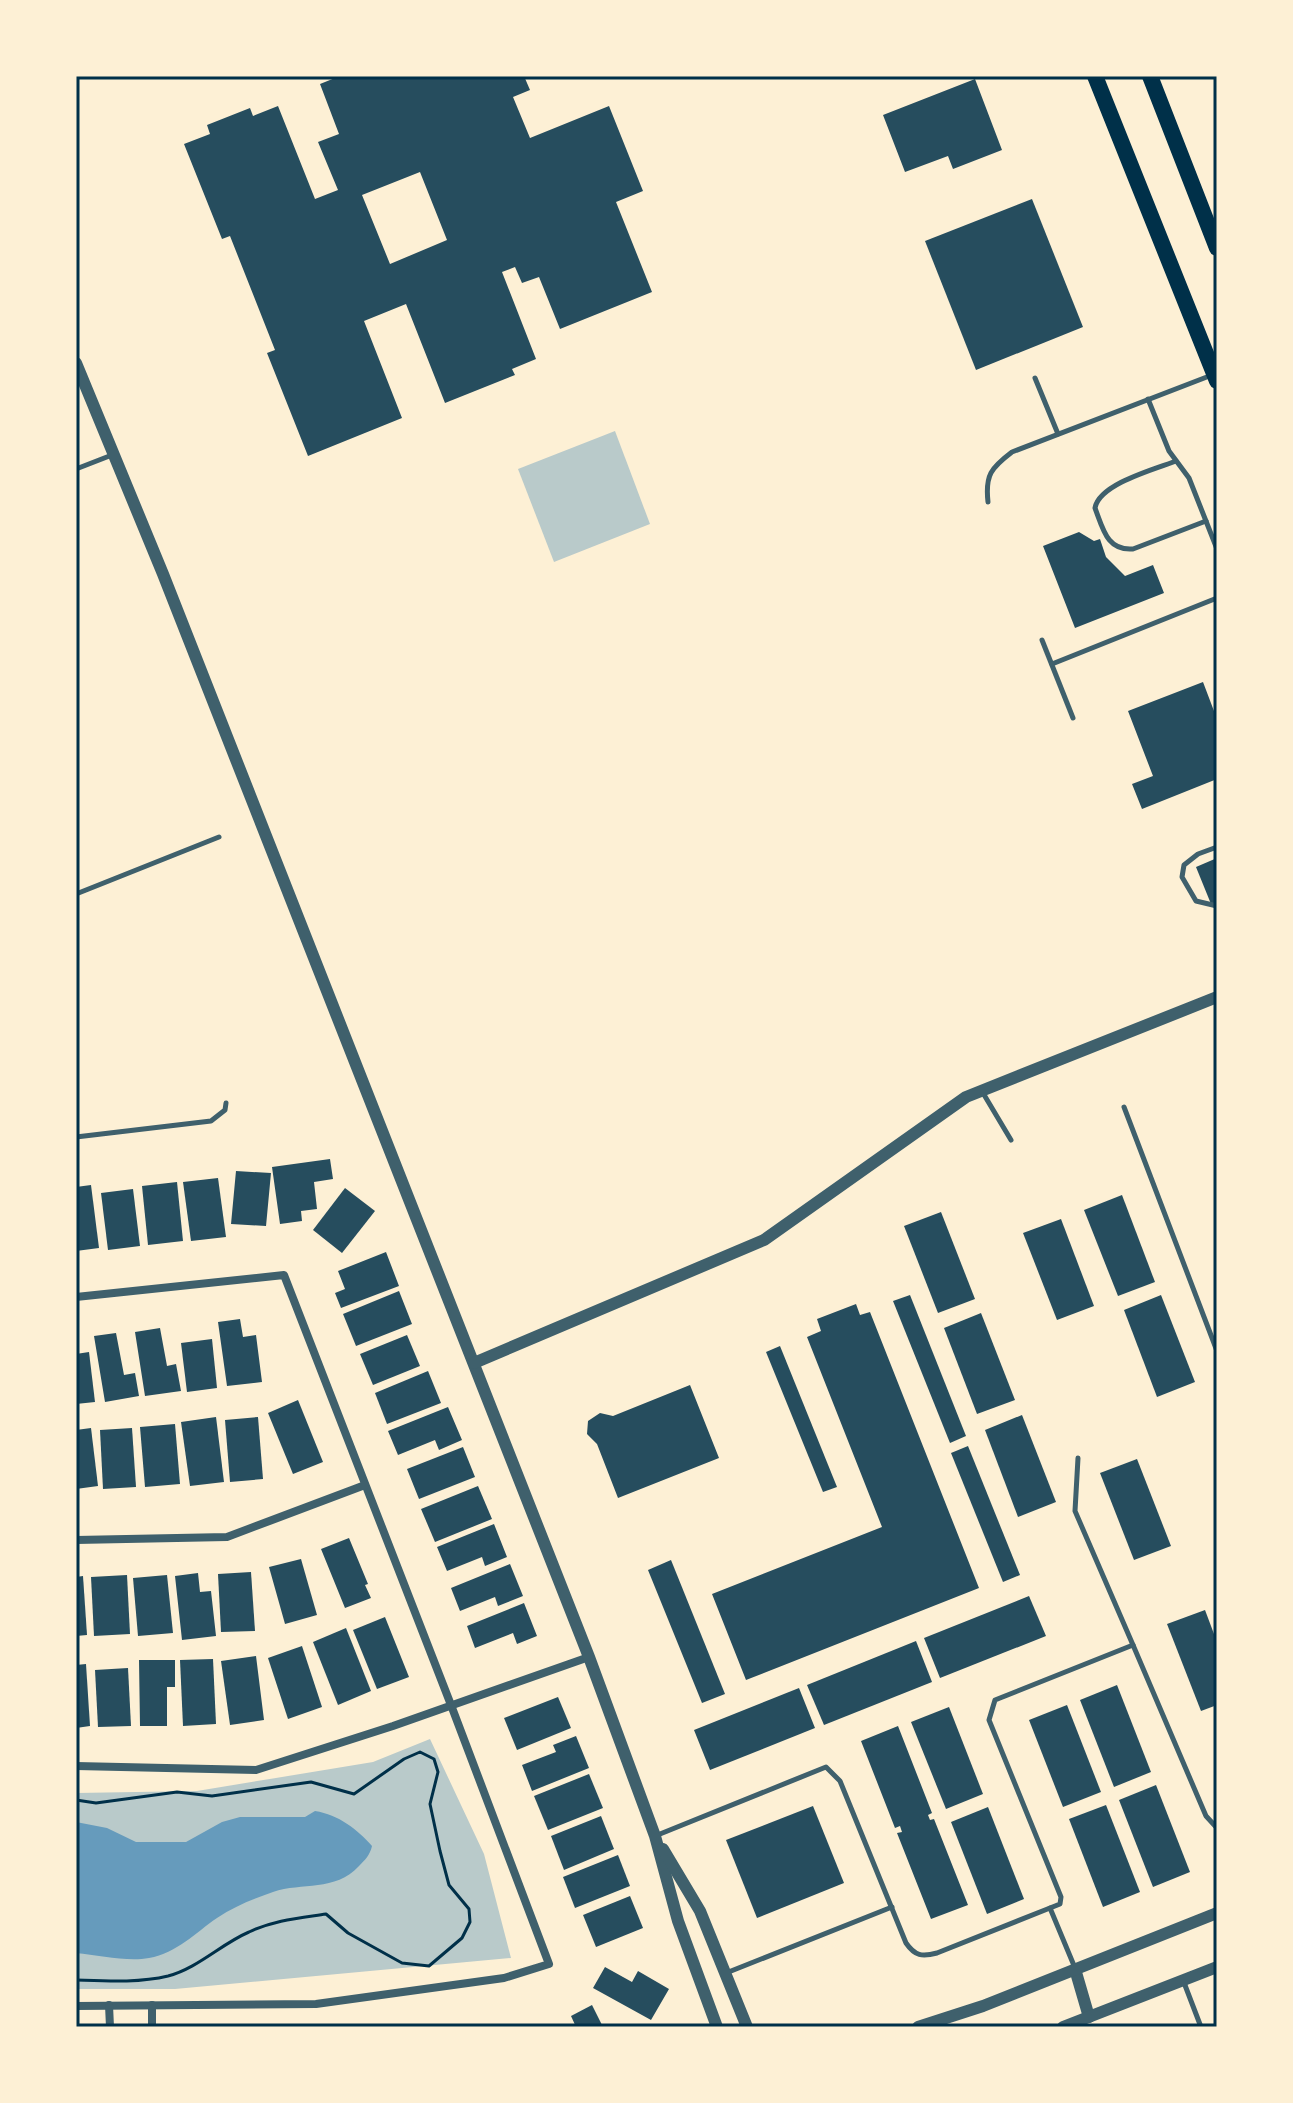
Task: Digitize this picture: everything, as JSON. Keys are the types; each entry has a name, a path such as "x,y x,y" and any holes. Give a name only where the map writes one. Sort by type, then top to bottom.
{"main road":[{"path":"1095,76 1216,376"},
{"path":"1150,76 1217,248"}],"street":[{"path":"76,363 169,588 589,1657 655,1836 678,1921 717,2027"},
{"path":"474,1363 764,1240 966,1097 1217,997"},
{"path":"76,1297 284,1275 549,1964 504,1978 316,2004 76,2006"},
{"path":"76,1540 227,1537 365,1485"},
{"path":"76,1766 256,1770 589,1657"},
{"path":"655,1836 700,1911 747,2027"},
{"path":"918,2027 983,2006 1217,1913"},
{"path":"1063,2027 1217,1967"},
{"path":"1075,1969 1089,2017"},
{"path":"109,2005 110,2027"},
{"path":"152,2005 152,2027"}],"lane":[{"path":"988,502 986,482 996,464 1012,452 1216,376"},
{"path":"1035,378 1058,434"},
{"path":"1148,399 1169,451 1189,478 1217,549"},
{"path":"76,469 112,455"},
{"path":"1176,461 1114,486 1100,496 1095,508 1103,530 1115,547 1122,550 1133,549 1206,521"},
{"path":"1052,664 1217,598"},
{"path":"1042,640 1073,718"},
{"path":"76,894 219,837"},
{"path":"1217,847 1198,854 1184,865 1182,877 1196,901 1217,906"},
{"path":"982,1091 1011,1140"},
{"path":"76,1137 211,1121 225,1110 226,1103"},
{"path":"1124,1107 1217,1351"},
{"path":"1078,1458 1075,1511 1206,1816 1217,1828"},
{"path":"655,1836 826,1767 840,1781 906,1943 913,1953 923,1956 1050,1908 1060,1904 1061,1897 989,1720 995,1700 1133,1645"},
{"path":"725,1973 892,1907"},
{"path":"1050,1908 1075,1969"},
{"path":"1183,1980 1201,2027"}],"path":[{"path":"76,1800 96,1803 177,1792 212,1796 311,1782 354,1794 404,1759 420,1752 434,1759 438,1772 430,1804 449,1885 469,1909 470,1922 462,1938 429,1966 402,1963 348,1933 326,1914 282,1920 248,1932 190,1967 168,1976 118,1981 76,1980"}],"shaded area":[{"path":"615,431 650,524 554,562 518,469"},
{"path":"430,1739 484,1854 511,1958 175,1989 76,1989 76,1793 197,1791 373,1762"}],"water":[{"path":"315,1811 347,1824 372,1846 365,1859 340,1880 284,1889 251,1900 224,1914 177,1947 149,1958 113,1958 76,1953 76,1822 107,1828 136,1842 186,1842 222,1822 240,1817 305,1817"}],"building":[{"path":"340,76 524,76 530,90 513,97 530,138 609,106 643,191 616,202 652,292 560,329 539,277 522,283 515,267 502,272 536,359 512,369 515,375 445,403 406,304 364,321 402,418 308,456 267,353 275,350 230,236 222,239 184,144 210,134 207,125 250,108 253,116 278,106 315,199 338,190 318,142 339,134 320,84","holes":["420,172 447,240 390,264 362,195"]},
{"path":"975,79 1002,150 953,169 948,156 905,172 883,115"},
{"path":"1032,199 1083,327 976,370 925,241"},
{"path":"1079,532 1094,541 1100,539 1106,557 1125,576 1153,565 1164,593 1075,628 1043,546"},
{"path":"1203,682 1217,719 1217,779 1142,809 1132,784 1153,776 1128,711"},
{"path":"1217,858 1217,902 1211,904 1196,867"},
{"path":"330,1159 333,1179 314,1182 317,1209 301,1211 302,1221 280,1224 272,1167"},
{"path":"236,1171 271,1173 266,1226 231,1224"},
{"path":"218,1178 226,1237 191,1241 183,1182"},
{"path":"177,1182 183,1241 148,1245 142,1186"},
{"path":"91,1185 99,1248 76,1251 76,1187"},
{"path":"345,1188 375,1211 342,1253 313,1230"},
{"path":"133,1189 140,1246 108,1250 101,1193"},
{"path":"1122,1195 1155,1282 1118,1296 1084,1210"},
{"path":"941,1212 975,1299 938,1313 904,1226"},
{"path":"1061,1219 1094,1306 1057,1320 1023,1233"},
{"path":"386,1252 399,1286 341,1308 335,1293 345,1289 338,1271"},
{"path":"399,1291 412,1324 356,1346 343,1314"},
{"path":"910,1295 966,1436 950,1443 893,1301"},
{"path":"1161,1295 1195,1382 1157,1397 1124,1310"},
{"path":"856,1304 860,1315 870,1312 979,1588 746,1680 712,1594 882,1527 807,1337 821,1331 817,1319"},
{"path":"981,1313 1015,1400 977,1414 944,1328"},
{"path":"240,1319 243,1337 256,1335 262,1382 227,1386 218,1322"},
{"path":"160,1328 167,1366 176,1364 181,1391 145,1396 135,1332"},
{"path":"116,1333 124,1375 135,1373 139,1396 105,1402 94,1336"},
{"path":"407,1335 420,1366 373,1385 360,1354"},
{"path":"212,1339 217,1388 187,1392 181,1343"},
{"path":"780,1346 837,1487 823,1492 766,1352"},
{"path":"89,1352 95,1402 76,1404 76,1354"},
{"path":"428,1371 441,1403 387,1424 375,1393"},
{"path":"690,1385 719,1458 618,1498 597,1444 587,1434 588,1421 600,1413 613,1416"},
{"path":"298,1400 323,1462 293,1474 268,1413"},
{"path":"448,1407 462,1440 439,1450 435,1440 398,1455 388,1431"},
{"path":"1022,1415 1056,1502 1018,1517 985,1430"},
{"path":"216,1417 224,1482 190,1486 181,1422"},
{"path":"258,1417 263,1479 230,1482 225,1420"},
{"path":"175,1424 180,1484 145,1487 140,1427"},
{"path":"91,1428 98,1486 76,1489 76,1430"},
{"path":"132,1428 136,1487 103,1489 100,1430"},
{"path":"968,1446 1020,1575 1003,1582 951,1453"},
{"path":"463,1447 475,1477 419,1499 407,1469"},
{"path":"1137,1459 1171,1546 1134,1560 1100,1473"},
{"path":"478,1486 492,1519 435,1542 421,1509"},
{"path":"494,1524 507,1557 485,1566 482,1557 447,1571 437,1547"},
{"path":"349,1538 371,1598 345,1608 321,1549"},
{"path":"301,1559 317,1615 285,1624 269,1567"},
{"path":"671,1560 725,1694 702,1703 648,1570"},
{"path":"510,1564 523,1596 498,1606 495,1597 460,1611 451,1588"},
{"path":"251,1572 255,1631 221,1632 218,1574"},
{"path":"198,1573 200,1592 211,1591 216,1636 182,1640 175,1576"},
{"path":"127,1575 130,1634 94,1636 91,1577"},
{"path":"167,1575 173,1633 138,1636 133,1578"},
{"path":"83,1576 87,1635 76,1636 76,1577"},
{"path":"1029,1596 1046,1636 940,1678 924,1638"},
{"path":"524,1603 537,1636 517,1644 513,1633 475,1648 467,1626"},
{"path":"1205,1610 1217,1642 1217,1705 1201,1711 1167,1624"},
{"path":"385,1617 409,1677 377,1689 353,1630"},
{"path":"346,1628 371,1691 338,1705 313,1642"},
{"path":"916,1641 932,1682 824,1725 807,1685"},
{"path":"302,1646 322,1707 288,1719 268,1658"},
{"path":"256,1656 264,1720 230,1725 221,1661"},
{"path":"213,1659 216,1724 183,1726 180,1660"},
{"path":"139,1660 175,1660 175,1687 167,1687 167,1726 140,1726"},
{"path":"86,1664 90,1726 76,1728 76,1665"},
{"path":"128,1668 131,1726 98,1727 95,1670"},
{"path":"1117,1685 1151,1772 1114,1787 1080,1700"},
{"path":"799,1688 815,1728 710,1770 694,1730"},
{"path":"558,1697 571,1728 517,1750 504,1718"},
{"path":"1067,1705 1101,1792 1063,1807 1029,1720"},
{"path":"949,1707 983,1794 946,1809 911,1722"},
{"path":"898,1726 932,1813 928,1815 930,1820 934,1819 968,1905 931,1919 897,1833 902,1832 900,1826 895,1828 861,1741"},
{"path":"576,1736 589,1768 532,1791 522,1765 556,1752 553,1745"},
{"path":"589,1774 603,1808 548,1830 534,1796"},
{"path":"1156,1785 1190,1872 1153,1887 1119,1800"},
{"path":"1106,1805 1140,1892 1103,1907 1069,1819"},
{"path":"813,1806 844,1883 757,1918 726,1840"},
{"path":"988,1807 1024,1899 987,1914 951,1822"},
{"path":"601,1816 614,1849 564,1870 551,1836"},
{"path":"618,1855 630,1886 575,1908 563,1877"},
{"path":"630,1896 643,1928 596,1947 583,1915"},
{"path":"605,1967 632,1982 638,1971 669,1989 651,2020 593,1988"},
{"path":"592,2005 603,2027 576,2027 571,2016"}]}
